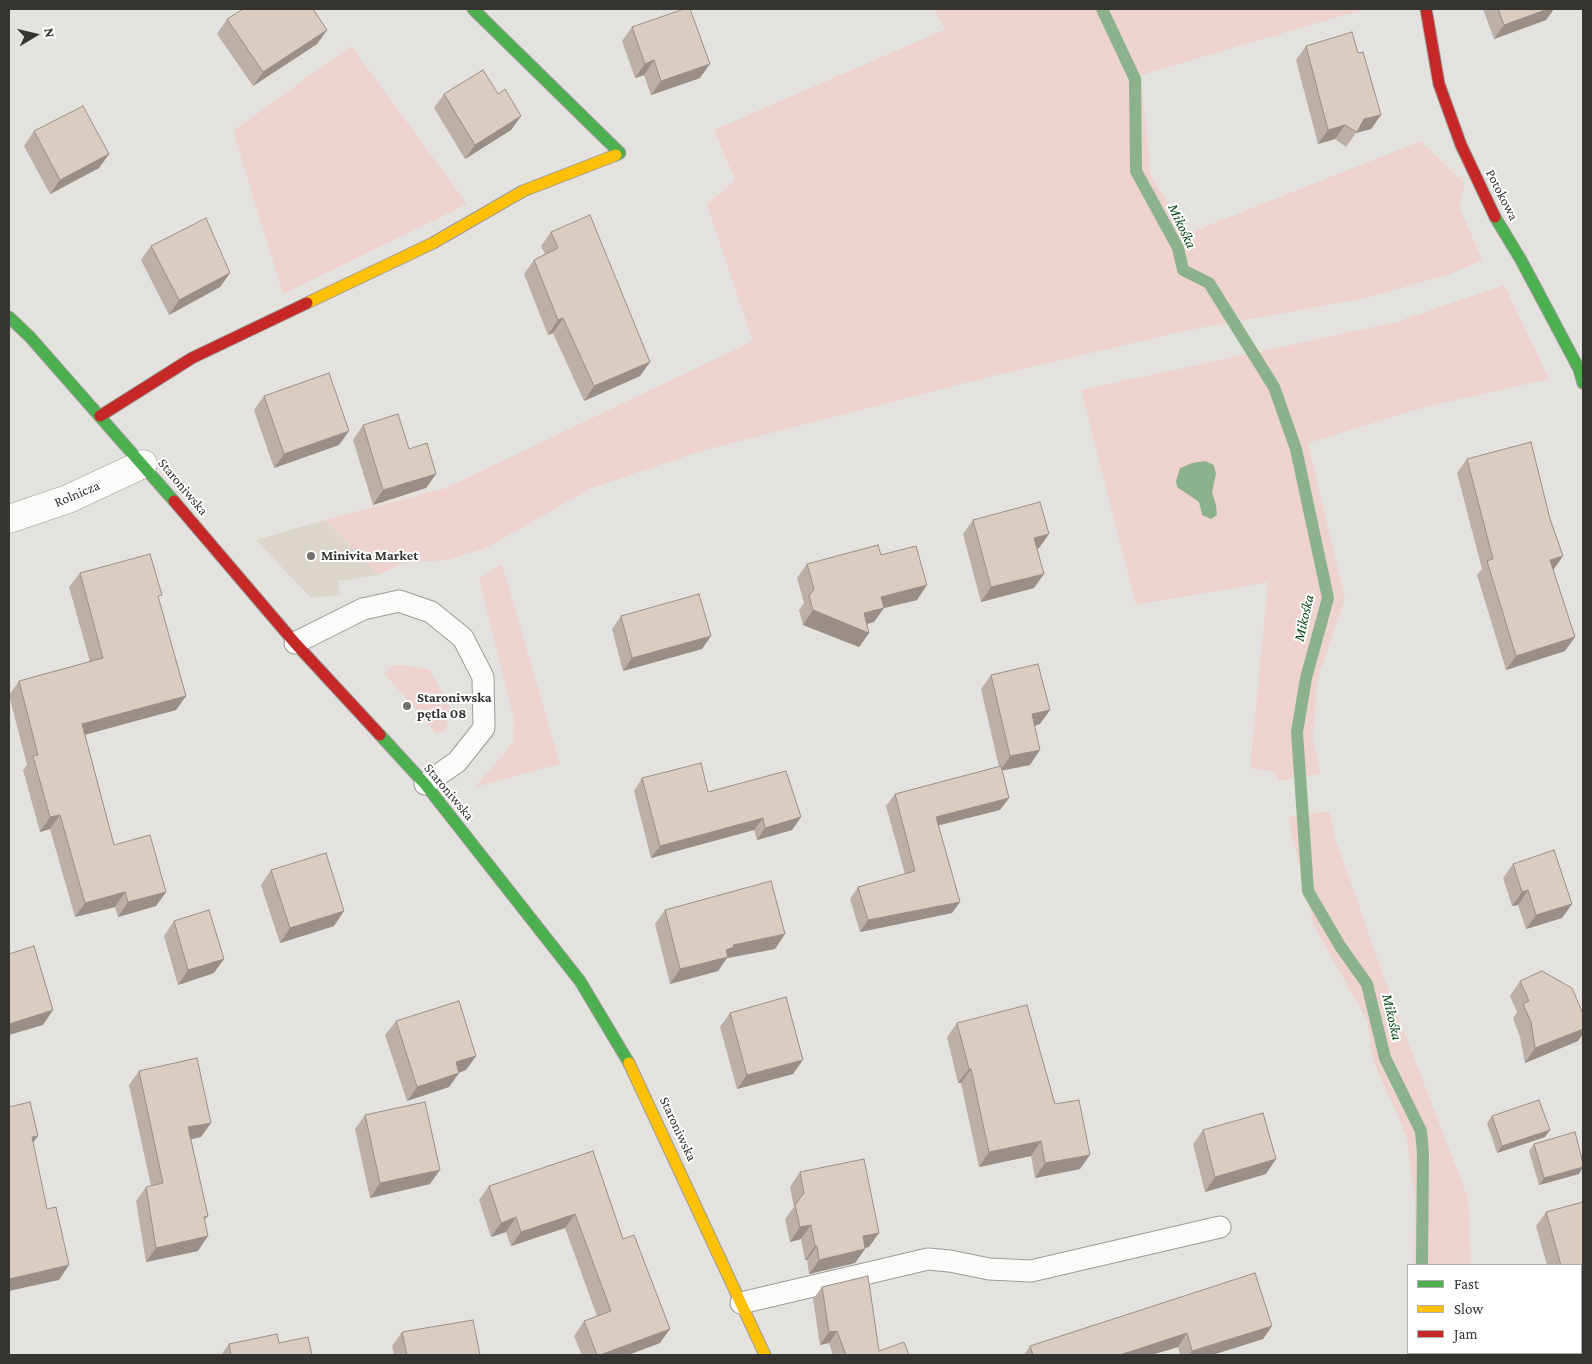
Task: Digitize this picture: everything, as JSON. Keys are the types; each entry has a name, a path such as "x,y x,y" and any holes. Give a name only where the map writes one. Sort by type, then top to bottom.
{"street":[{"path":"100,416 192,358 433,242 523,190 620,153 473,9"},
{"name":"Potokowa","path":"1426,9 1439,84 1461,145 1492,212 1526,268 1583,382"},
{"name":"Staroniwska","path":"9,317 30,337 143,464 295,643 425,784 519,901 580,981 631,1066 765,1355"},
{"name":"Rolnicza","path":"9,519 68,499 143,464"}],"lane":[{"path":"295,643 363,609 399,601 431,612 463,638 483,677 484,728 457,762 425,784"},
{"path":"741,1303 928,1259 950,1261 989,1269 1031,1271 1220,1227"}],"shaded area":[{"path":"933,9 1365,9 1141,75 1151,176 1187,234 1421,141 1465,184 1459,206 1482,260 1450,274 1366,298 1184,331 989,377 701,451 591,488 486,548 447,560 403,563 378,575 325,520 446,488 753,341 707,205 735,180 714,130 946,29"},
{"path":"351,46 467,204 283,294 233,131"},
{"path":"1504,285 1549,379 1425,407 1308,443 1345,599 1317,681 1313,740 1321,774 1278,781 1275,772 1250,768 1268,582 1136,605 1081,390 1397,322"},
{"path":"1205,461 1214,465 1216,474 1212,492 1217,515 1211,519 1202,515 1199,502 1177,487 1176,481 1180,468 1192,463"},
{"path":"325,520 378,575 338,581 340,595 311,598 256,540"},
{"path":"502,564 560,764 475,787 513,743 514,719 479,578"},
{"path":"393,665 407,665 430,670 450,707 446,730 436,733 384,673"},
{"path":"1329,811 1336,840 1390,995 1468,1198 1471,1264 1414,1264 1415,1200 1406,1135 1373,1060 1367,1020 1314,926 1288,817"},
{"path":"1413,1354 1475,1354 1475,1355"}],"building":[{"path":"243,9 313,9 327,30 263,72 227,19"},
{"path":"684,9 690,9 710,64 661,81 654,60 645,64 632,27"},
{"path":"1498,9 1548,9 1504,25"},
{"path":"1352,32 1358,53 1363,52 1381,115 1364,119 1357,132 1345,125 1328,130 1306,46"},
{"path":"483,70 498,94 505,89 521,116 475,145 444,94"},
{"path":"83,106 109,154 60,180 34,131"},
{"path":"590,215 650,362 594,386 563,318 558,320 534,260 558,248 551,232"},
{"path":"206,218 230,273 179,300 151,246"},
{"path":"329,373 349,431 284,454 264,396"},
{"path":"398,414 409,449 427,443 436,474 383,490 363,425"},
{"path":"1531,442 1550,519 1563,556 1550,560 1575,637 1516,656 1487,561 1493,559 1467,459"},
{"path":"1040,502 1049,534 1034,538 1044,574 991,587 973,520"},
{"path":"878,545 881,555 916,546 927,585 881,597 884,608 864,613 869,633 813,610 809,596 814,589 807,564"},
{"path":"150,554 162,595 158,596 186,696 82,724 114,845 150,835 166,892 128,902 125,892 85,903 60,815 50,817 33,756 38,755 19,681 103,658 80,573"},
{"path":"699,594 711,636 632,658 621,616"},
{"path":"1038,664 1050,710 1032,714 1040,750 1010,756 991,675"},
{"path":"701,763 708,792 786,771 801,817 765,828 763,818 660,846 642,778"},
{"path":"1001,766 1009,798 936,817 960,902 868,920 858,887 915,871 895,794"},
{"path":"1554,850 1572,904 1536,915 1528,890 1522,892 1513,864"},
{"path":"326,853 344,911 290,928 271,870"},
{"path":"771,881 785,934 733,945 734,947 726,950 728,957 680,969 665,910"},
{"path":"209,910 224,959 188,970 174,921"},
{"path":"34,946 53,1010 9,1024 9,954"},
{"path":"1542,971 1572,988 1583,1014 1583,1029 1535,1048 1531,1022 1523,1004 1529,1001 1520,981"},
{"path":"786,997 803,1060 747,1075 730,1013"},
{"path":"459,1001 476,1056 456,1062 459,1073 417,1087 396,1021"},
{"path":"1027,1005 1055,1104 1079,1100 1090,1155 1045,1163 1041,1141 989,1152 971,1069 969,1069 957,1023"},
{"path":"197,1058 211,1123 188,1127 208,1216 204,1217 208,1236 156,1248 146,1187 163,1183 139,1071"},
{"path":"1539,1100 1550,1130 1502,1146 1492,1116"},
{"path":"30,1102 38,1136 32,1137 47,1209 56,1207 69,1265 9,1279 9,1107"},
{"path":"425,1102 440,1170 380,1183 365,1115"},
{"path":"1263,1113 1276,1159 1215,1177 1203,1130"},
{"path":"1575,1132 1583,1167 1544,1178 1534,1144"},
{"path":"593,1151 623,1239 634,1235 670,1329 600,1355 597,1355 584,1321 611,1311 575,1214 521,1232 516,1217 501,1223 489,1186"},
{"path":"864,1159 879,1233 863,1236 865,1249 819,1260 811,1225 800,1227 795,1205 804,1193 800,1172"},
{"path":"1583,1202 1583,1273 1582,1264 1561,1264 1546,1212"},
{"path":"1255,1273 1272,1326 1192,1351 1187,1333 1120,1355 1033,1355 1030,1346"},
{"path":"868,1276 879,1351 904,1342 909,1355 846,1355 837,1331 829,1332 822,1287"},
{"path":"473,1320 480,1355 407,1355 402,1332"},
{"path":"277,1334 279,1343 308,1337 312,1355 231,1355 229,1344"},
{"path":"1582,1340 1583,1355 1562,1355 1582,1354"}],"waterway":[{"name":"Mikośka","path":"1102,9 1135,79 1136,171 1178,248 1183,270 1209,283 1274,387 1296,449 1328,598 1306,678 1297,732 1308,891 1340,946 1367,984 1385,1058 1421,1131 1423,1154 1422,1264"}],"traffic: fast":[{"path":"473,9 620,153 616,155"},
{"path":"1495,217 1521,260 1579,369 1583,383"},
{"path":"9,317 30,337 174,501"},
{"path":"380,735 425,784 580,981 629,1063"}],"traffic: slow":[{"path":"307,303 433,243 523,191 616,155"},
{"path":"629,1063 765,1355"}],"traffic: jam":[{"path":"1426,9 1439,84 1461,145 1495,217"},
{"path":"100,416 192,358 307,303"},
{"path":"174,501 295,643 380,735"}],"place":[{"name":"Minivita Market","path":"311,556"},
{"name":"Staroniwska pętla 08","path":"407,706"}]}
